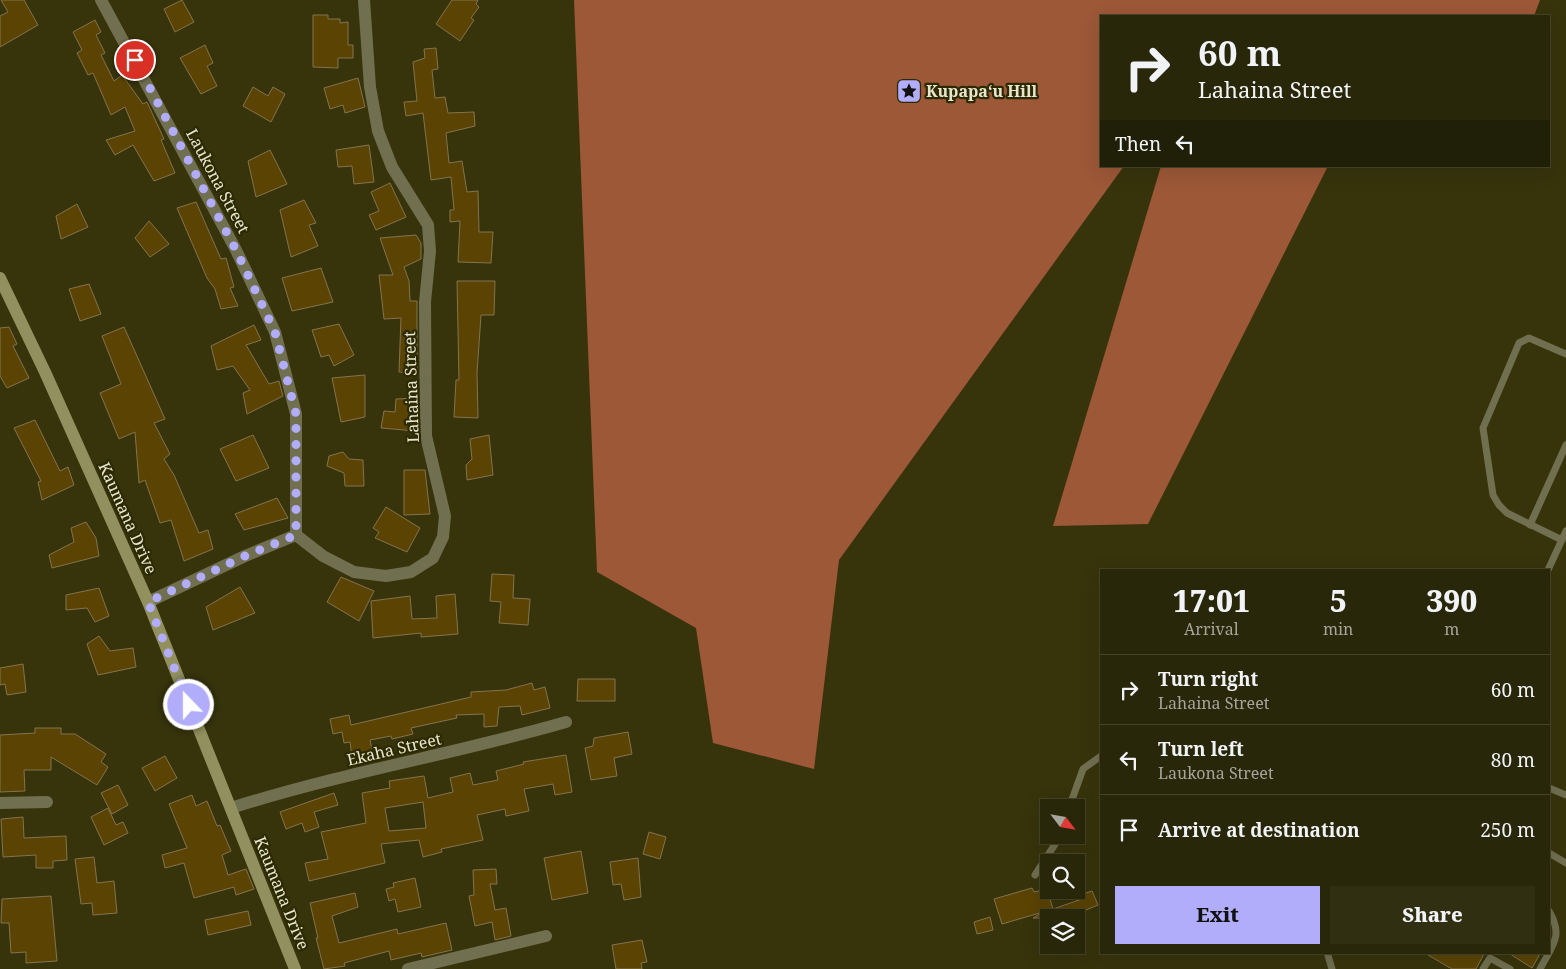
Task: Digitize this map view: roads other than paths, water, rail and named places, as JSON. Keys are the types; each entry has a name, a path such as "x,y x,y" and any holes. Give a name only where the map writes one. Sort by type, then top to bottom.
{"street":[{"name":"Laukona Street","path":"101,0 231,241 275,332 296,414 296,535"},
{"name":"Lahaina Street","path":"296,535 323,556 354,572 386,576 412,572 433,558 443,537 445,516 426,436 425,302 430,251 428,225 392,167 378,131 370,87 364,0"},
{"name":"Kaumana Drive","path":"0,278 41,363 148,602 295,969"},
{"path":"148,602 245,556 296,535"},
{"name":"Ekaha Street","path":"230,808 297,787 500,741 566,722"},
{"path":"0,803 48,802"},
{"path":"408,969 546,936"}],"lane":[{"path":"1562,540 1507,513 1498,506 1493,495 1483,428 1519,344 1529,338 1566,354"},
{"path":"1530,525 1566,445"},
{"path":"1548,569 1566,530"},
{"path":"1072,799 1083,769 1100,757"},
{"path":"1550,788 1566,795"},
{"path":"1035,875 1055,844"},
{"path":"1550,855 1566,863"},
{"path":"1550,913 1557,924 1557,936 1550,950"},
{"path":"1328,954 1332,969"},
{"path":"1540,969 1548,954"},
{"path":"1483,969 1490,958 1510,969"}],"place":[{"name":"Kupapaʻu Hill","path":"909,91"}]}
